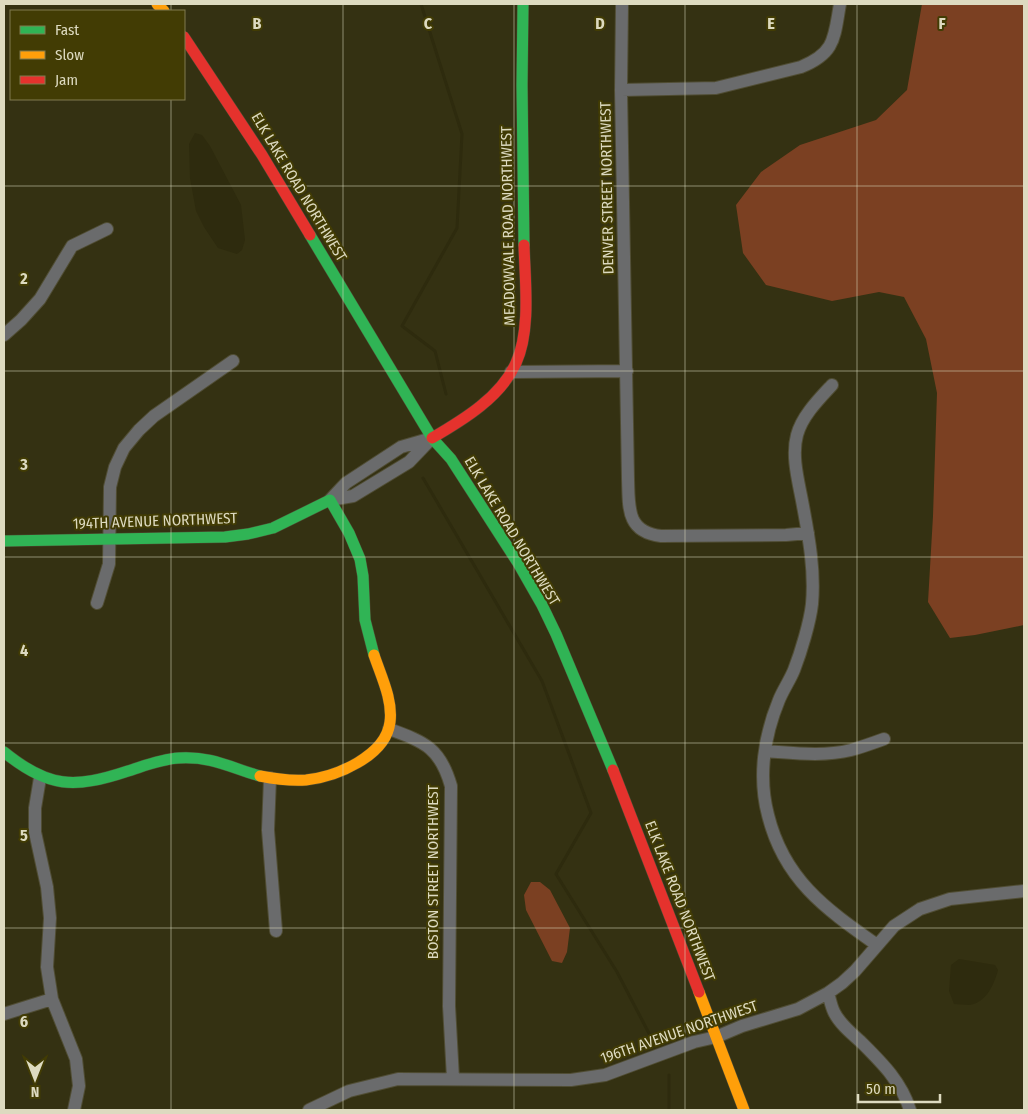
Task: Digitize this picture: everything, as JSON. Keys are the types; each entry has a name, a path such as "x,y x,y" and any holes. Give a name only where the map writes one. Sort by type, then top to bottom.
{"street":[{"name":"MEADOWVALE ROAD NORTHWEST","path":"432,438 460,422 483,402 511,372 523,341 525,324 522,86 523,4"},
{"name":"DENVER STREET NORTHWEST","path":"622,4 621,90 630,514 638,528 651,535 674,537 808,533"},
{"path":"621,90 716,88 808,64 823,56 829,48 833,39 840,4"},
{"name":"ELK LAKE ROAD NORTHWEST","path":"185,38 262,154 432,438 451,459 518,563 542,605 615,774 744,1110"},
{"path":"4,335 40,299 72,246 107,229"},
{"path":"97,603 108,564 110,487 115,467 124,448 154,416 234,361"},
{"path":"511,372 627,371"},
{"path":"832,385 802,423 796,445 798,473 813,575 811,607 794,670 779,699 770,726 763,770 765,800 773,831 785,859 813,896 877,945"},
{"name":"194TH AVENUE NORTHWEST","path":"4,541 225,537 273,528 330,500 346,482 401,448 432,438"},
{"path":"4,752 15,762 40,778 63,784 87,783 151,763 178,758 216,760 270,778 303,780 340,771 367,757 377,748 389,729 391,721 390,710 366,627 364,578 360,557 330,500"},
{"name":"BOSTON STREET NORTHWEST","path":"389,729 430,747 448,774 451,786 449,1006 453,1078"},
{"path":"765,750 793,753 828,753 850,750 884,739"},
{"path":"40,778 34,808 35,832 47,887 50,918 47,967 52,999 76,1060 79,1086 74,1110"},
{"path":"270,778 268,830 276,931"},
{"name":"196TH AVENUE NORTHWEST","path":"309,1110 349,1091 398,1079 571,1080 605,1076 694,1042 716,1037 742,1026 798,1009 828,993 854,971 894,926 906,917 935,903 950,899 1024,891"},
{"path":"828,993 834,1012 898,1082 910,1110"},
{"path":"4,1014 52,999"}],"shaded area":[{"path":"922,4 1024,4 1024,625 950,638 928,602 937,393 926,339 904,297 879,292 832,301 766,285 743,253 736,205 761,172 800,145 876,120 907,90"},
{"path":"195,133 202,135 210,146 241,205 245,240 242,250 237,254 218,248 196,211 190,178 189,144"},
{"path":"531,882 540,882 550,890 570,928 567,952 562,963 552,961 526,910 524,895"},
{"path":"959,959 995,965 998,970 989,992 981,1000 970,1005 954,1004 949,991 951,965"}],"waterway":[{"path":"421,4 462,134 457,228 402,326 435,351 446,394"},
{"path":"423,478 542,681 591,813 556,874 617,972 653,1041"},
{"path":"669,1075 669,1110"}],"traffic: fast":[{"path":"523,4 524,245"},
{"path":"310,235 432,438 451,459 518,563 542,605 613,770"},
{"path":"4,541 225,537 273,528 330,500 349,533 360,559 363,576 365,620 374,655"},
{"path":"4,752 34,773 62,782 92,781 159,761 179,758 202,759 221,763 260,776"}],"traffic: slow":[{"path":"157,4 163,10"},
{"path":"260,776 295,780 318,778 345,769 370,755 386,734 390,722 390,705 386,688 374,655"},
{"path":"699,992 744,1110"}],"traffic: jam":[{"path":"185,39 262,155 310,235"},
{"path":"432,438 480,407 501,387 516,363 524,336 526,305 524,245"},
{"path":"613,770 699,992"}]}
